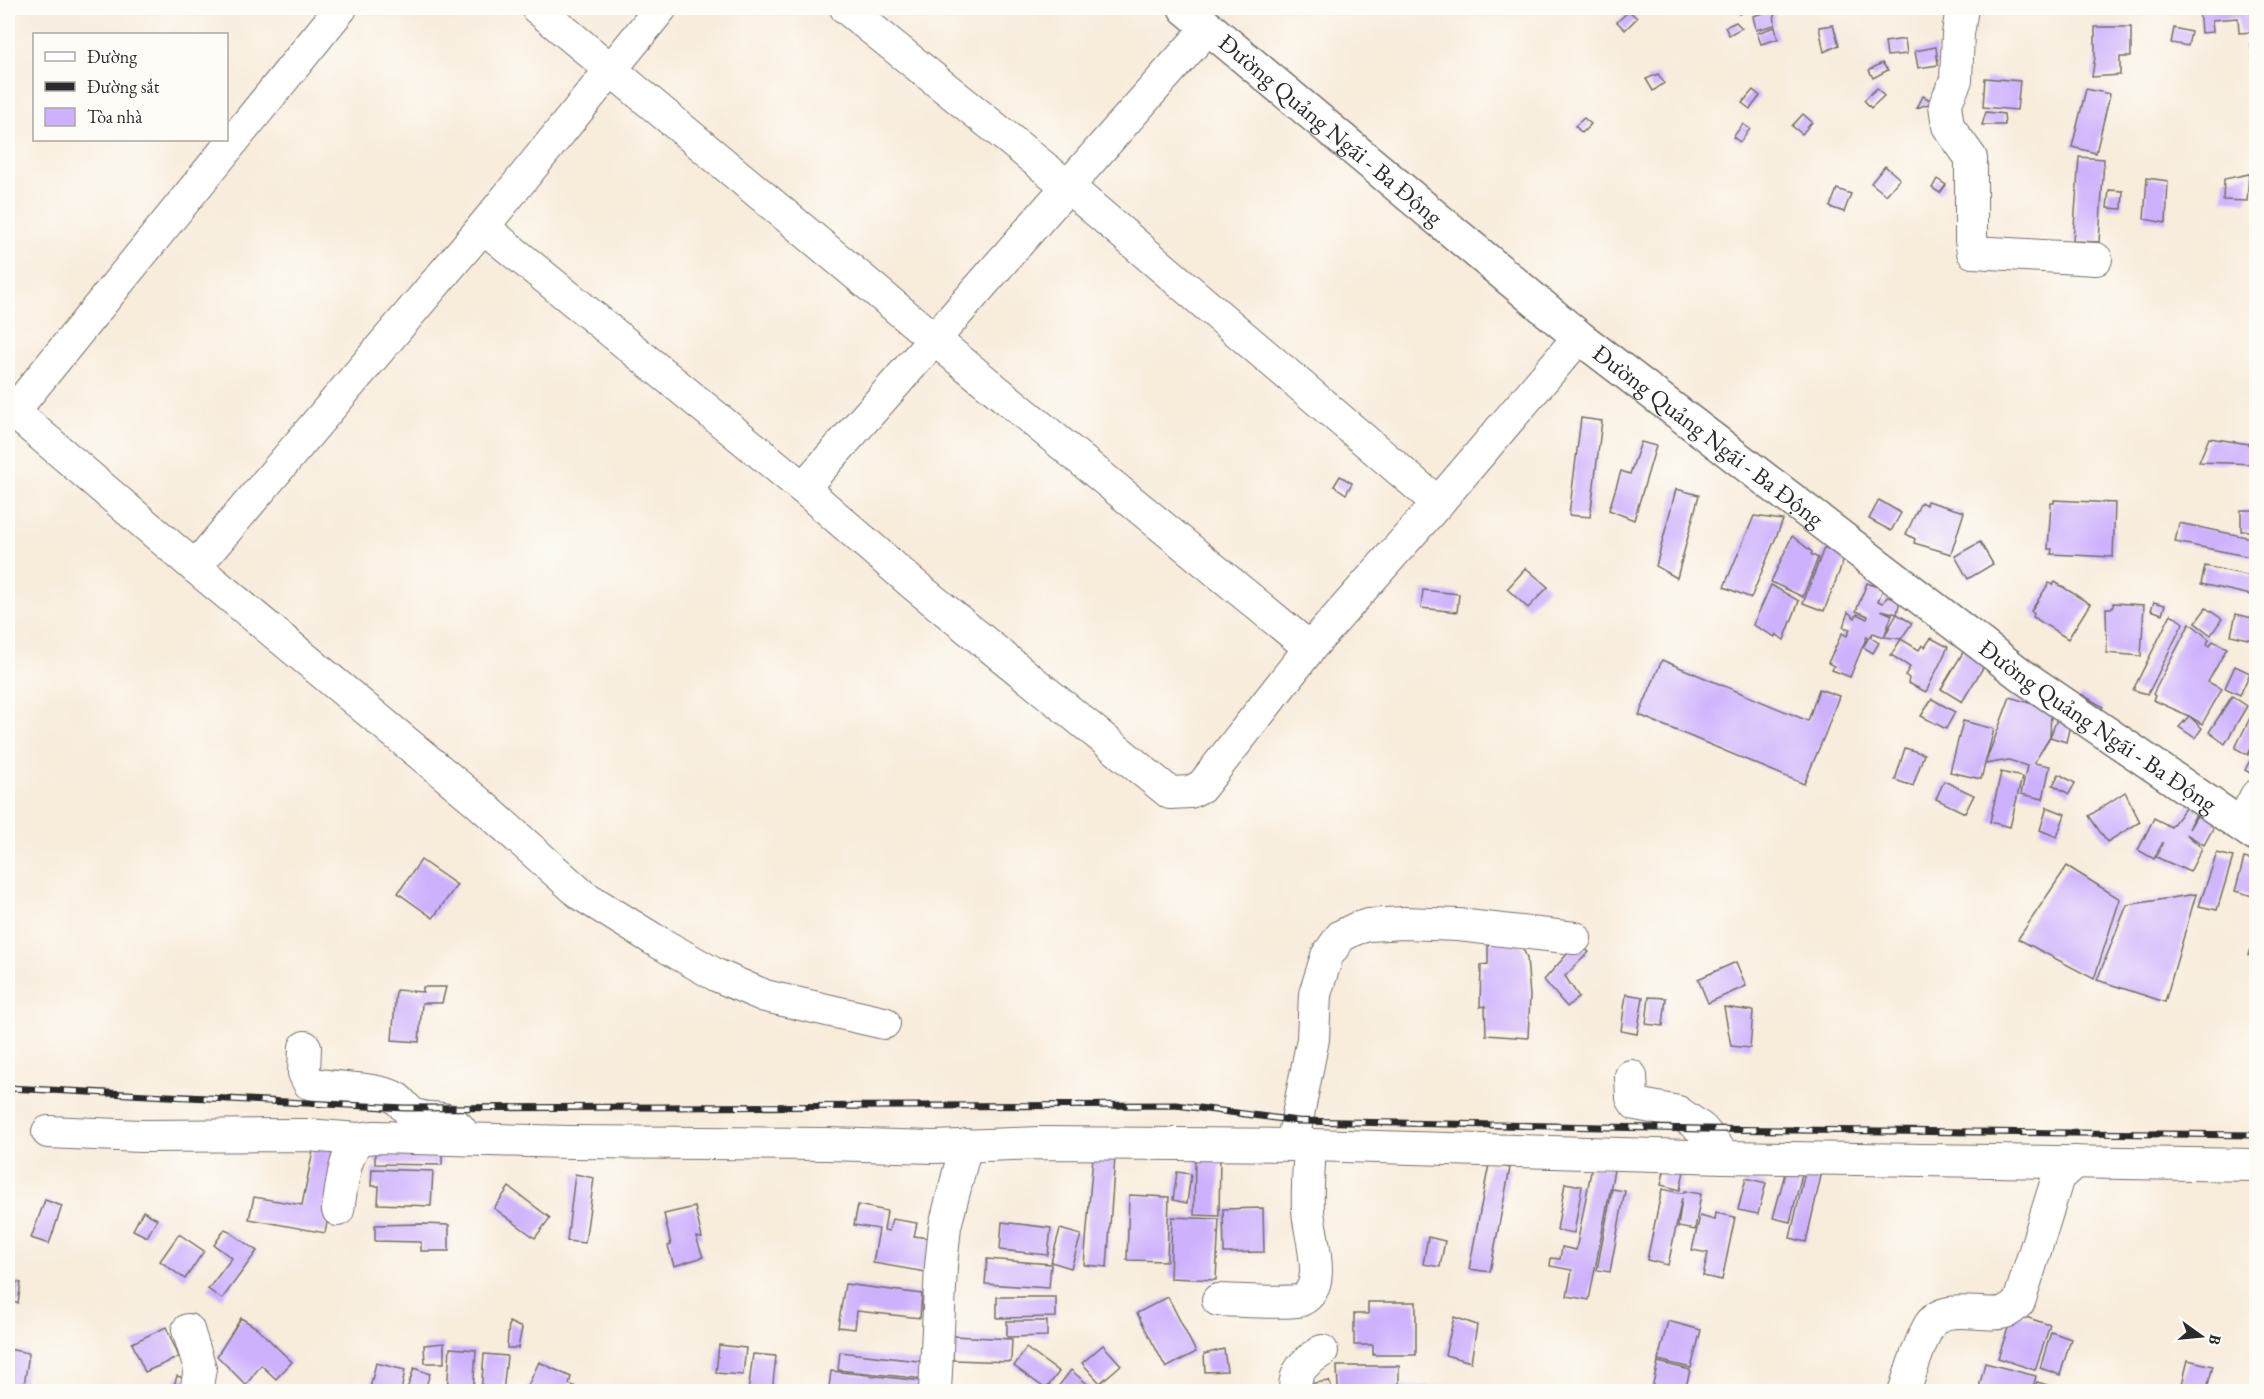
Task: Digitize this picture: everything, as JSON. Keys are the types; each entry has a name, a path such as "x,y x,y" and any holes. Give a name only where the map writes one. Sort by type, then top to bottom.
{"main road":[{"name":"Đường Quảng Ngãi - Ba Động","path":"1196,18 1579,337 2024,677 2249,830"}],"street":[{"path":"341,8 10,409 195,567 478,802 582,895 716,975 765,996 884,1023"},
{"path":"537,8 935,340 1310,648"},
{"path":"195,567 483,227 661,8"},
{"path":"846,8 1066,185 1438,503"},
{"path":"1962,8 1958,34 1956,80 1945,105 1948,126 1971,158 1973,252 2096,259"},
{"path":"803,488 935,340 1066,185 1196,18"},
{"path":"483,227 803,488 912,583 1170,793 1190,792 1202,786 1310,648 1438,503 1579,337"},
{"path":"2249,830 2256,796"},
{"path":"1218,1300 1301,1300 1311,1291 1316,1276 1316,1260 1301,1145 1313,1039 1315,994 1327,956 1341,936 1355,928 1368,925 1404,923 1440,924 1575,938"},
{"path":"305,1047 304,1073 309,1083 397,1098 414,1114 458,1125 466,1139"},
{"path":"1631,1076 1632,1098 1636,1104 1678,1112 1702,1129 1725,1157"},
{"path":"48,1132 141,1136 307,1135 358,1139 375,1137 934,1147 1039,1143 1301,1145 1725,1157 2256,1165"},
{"path":"338,1210 344,1169 351,1149 358,1139"},
{"path":"935,1392 945,1226 966,1145"},
{"path":"1904,1392 1929,1324 1939,1316 1964,1311 1997,1313 2009,1311 2019,1302 2058,1177 2075,1162"},
{"path":"188,1330 200,1368 196,1392"},
{"path":"1294,1392 1294,1380 1298,1370 1306,1361 1322,1351"}],"building":[{"path":"1737,8 1755,8 1739,14"},
{"path":"2199,8 2252,8 2253,32 2239,33 2238,18 2212,20 2213,32 2201,33"},
{"path":"1774,10 1775,25 1756,30 1753,16"},
{"path":"1629,11 1637,18 1625,30 1617,22"},
{"path":"1736,22 1742,28 1729,35 1725,27"},
{"path":"1833,25 1839,45 1824,52 1819,27"},
{"path":"1775,27 1778,39 1761,44 1757,33"},
{"path":"2095,27 2131,27 2131,57 2120,57 2120,75 2092,77"},
{"path":"2174,28 2191,32 2188,46 2171,43"},
{"path":"1905,39 1907,54 1887,56 1885,42"},
{"path":"2256,43 2256,62 2253,63 2251,44"},
{"path":"1936,47 1938,65 1918,68 1915,51"},
{"path":"1882,63 1888,70 1873,78 1869,70"},
{"path":"1658,74 1664,83 1653,91 1646,79"},
{"path":"1985,78 2020,81 2017,110 1983,107"},
{"path":"1877,88 1884,96 1871,108 1864,100"},
{"path":"2086,89 2110,94 2096,153 2072,147"},
{"path":"1753,90 1760,96 1750,109 1742,103"},
{"path":"1923,96 1934,102 1917,108"},
{"path":"1986,112 2004,114 2005,125 1982,125"},
{"path":"1803,114 1812,122 1802,134 1792,126"},
{"path":"1584,118 1591,124 1582,133 1575,126"},
{"path":"1743,124 1750,129 1740,142 1733,137"},
{"path":"2079,157 2104,159 2099,242 2073,241"},
{"path":"1885,166 1900,179 1886,195 1871,183"},
{"path":"2249,174 2247,201 2223,200 2224,179"},
{"path":"2147,178 2168,181 2166,223 2144,219"},
{"path":"1937,179 1946,185 1940,193 1932,188"},
{"path":"1837,189 1851,194 1844,212 1830,207"},
{"path":"2109,190 2123,191 2122,209 2107,208"},
{"path":"1581,418 1602,421 1590,517 1569,515"},
{"path":"2209,438 2256,445 2256,464 2199,462"},
{"path":"1641,442 1656,446 1634,520 1609,510 1621,471 1630,474"},
{"path":"1340,476 1352,483 1346,494 1334,486"},
{"path":"1676,489 1699,495 1677,578 1656,566"},
{"path":"1879,500 1901,513 1891,531 1869,519"},
{"path":"2054,500 2115,503 2113,557 2051,554 2052,549 2048,549 2051,503 2054,503"},
{"path":"1927,501 1964,512 1951,554 1914,543 1915,539 1906,534 1921,502 1926,505"},
{"path":"2241,510 2256,510 2256,531 2241,531"},
{"path":"1754,516 1783,520 1751,598 1724,587"},
{"path":"2179,523 2256,539 2256,558 2175,542"},
{"path":"1792,536 1818,558 1803,597 1771,582"},
{"path":"1980,542 1993,564 1968,579 1955,556"},
{"path":"1824,548 1845,557 1824,611 1803,603"},
{"path":"2205,566 2256,577 2256,596 2201,584"},
{"path":"1526,568 1548,587 1528,608 1507,589"},
{"path":"2055,582 2090,604 2068,639 2033,617 2034,614 2031,611 2049,583 2053,585"},
{"path":"1867,583 1883,589 1878,601 1883,603 1887,597 1900,600 1897,614 1881,610 1892,615 1884,637 1873,633 1870,637 1879,643 1873,653 1863,647 1869,637 1867,636 1850,677 1832,670 1834,666 1828,663 1842,633 1847,636 1850,629 1843,627 1848,612 1855,618 1857,614 1867,619 1868,616 1856,611"},
{"path":"1771,585 1799,601 1784,640 1776,634 1775,637 1753,625"},
{"path":"1423,590 1459,594 1457,612 1421,608"},
{"path":"2154,602 2165,605 2162,614 2151,610"},
{"path":"2113,603 2144,605 2141,656 2107,653 2106,608 2113,608"},
{"path":"2206,608 2222,619 2211,635 2195,623"},
{"path":"1897,614 1912,623 1901,639 1884,637"},
{"path":"2171,614 2183,623 2148,694 2133,690"},
{"path":"2236,614 2256,619 2256,641 2231,635"},
{"path":"2190,623 2209,639 2207,644 2210,646 2213,641 2227,648 2208,682 2222,689 2202,724 2153,700 2155,696 2153,694"},
{"path":"1931,638 1948,647 1926,692 1908,683 1909,678 1905,675 1910,667 1891,655 1901,639 1919,650 1922,645 1925,647"},
{"path":"1965,649 1986,663 1962,702 1941,689"},
{"path":"1662,660 1808,721 1819,689 1839,696 1804,784 1639,715"},
{"path":"2235,666 2250,673 2240,695 2225,688"},
{"path":"2081,694 2103,707 2096,720 2073,706"},
{"path":"2232,696 2247,706 2225,744 2209,732"},
{"path":"2010,697 2051,710 2050,737 2034,763 2050,766 2043,799 2021,794 2027,766 2009,760 1985,764"},
{"path":"1932,699 1955,712 1946,729 1921,716"},
{"path":"2256,706 2256,738 2248,755 2235,748"},
{"path":"2061,709 2072,717 2066,742 2050,737"},
{"path":"2189,716 2202,728 2195,738 2179,727"},
{"path":"1963,721 1994,729 1981,779 1950,772"},
{"path":"1905,748 1924,754 1913,786 1895,780"},
{"path":"2256,749 2256,777 2245,770"},
{"path":"2001,772 2022,777 2010,827 1990,822"},
{"path":"2059,774 2075,783 2069,794 2053,785"},
{"path":"1944,781 1974,795 1965,813 1936,799"},
{"path":"2125,792 2140,822 2107,842 2089,816"},
{"path":"2192,799 2201,803 2189,829 2202,807 2219,817 2204,845 2186,834 2202,848 2190,872 2156,857 2163,842 2154,859 2138,850 2154,818 2171,827"},
{"path":"2047,807 2065,814 2057,837 2040,830"},
{"path":"2217,853 2233,857 2217,910 2199,906"},
{"path":"2244,858 2256,861 2256,897 2235,891"},
{"path":"421,860 457,885 433,918 398,893"},
{"path":"2067,866 2120,899 2094,979 2018,939"},
{"path":"2196,894 2165,1002 2097,980 2127,905"},
{"path":"2256,932 2256,958 2248,955"},
{"path":"1488,942 1520,942 1527,958 1530,996 1528,1038 1486,1035 1485,1006 1480,1007 1481,965 1488,964"},
{"path":"1577,943 1589,952 1565,976 1579,997 1567,1007 1544,980"},
{"path":"1736,962 1746,986 1708,1003 1698,979"},
{"path":"423,987 446,987 442,1003 422,1003 419,1042 392,1040 396,990 423,992"},
{"path":"1626,994 1643,997 1637,1034 1621,1031"},
{"path":"1649,997 1666,998 1663,1026 1646,1024"},
{"path":"1724,1007 1753,1011 1750,1048 1731,1046"},
{"path":"316,1136 343,1142 325,1233 249,1219 254,1197 302,1205"},
{"path":"375,1145 442,1146 442,1165 375,1164"},
{"path":"1093,1156 1115,1157 1107,1267 1084,1265"},
{"path":"1195,1156 1220,1156 1219,1216 1194,1215"},
{"path":"1667,1158 1686,1162 1680,1190 1661,1185"},
{"path":"1807,1163 1823,1167 1806,1242 1790,1238"},
{"path":"1489,1164 1510,1168 1490,1272 1469,1269"},
{"path":"1592,1166 1614,1170 1589,1300 1567,1296 1572,1270 1550,1266 1551,1258 1560,1259 1562,1247 1576,1250"},
{"path":"1787,1166 1803,1170 1790,1222 1773,1218"},
{"path":"372,1169 433,1171 431,1206 378,1204 379,1186 371,1186"},
{"path":"1177,1172 1191,1174 1187,1203 1173,1200"},
{"path":"575,1174 594,1178 585,1243 567,1241"},
{"path":"1746,1178 1766,1183 1758,1214 1738,1210"},
{"path":"1565,1183 1582,1186 1574,1233 1557,1230"},
{"path":"509,1187 550,1218 535,1238 494,1208"},
{"path":"1612,1189 1625,1191 1610,1272 1597,1270"},
{"path":"1662,1189 1701,1194 1695,1230 1678,1227 1682,1198 1668,1265 1647,1260"},
{"path":"1129,1195 1169,1197 1167,1261 1127,1260"},
{"path":"45,1200 62,1206 49,1244 31,1238"},
{"path":"858,1205 887,1211 884,1230 889,1231 892,1219 917,1223 914,1236 937,1239 931,1273 873,1263 879,1229 854,1225"},
{"path":"695,1207 702,1238 696,1237 703,1257 674,1266 668,1246 671,1245 664,1214"},
{"path":"1263,1208 1264,1252 1224,1253 1223,1209"},
{"path":"143,1211 157,1219 147,1237 133,1230"},
{"path":"1716,1213 1735,1217 1722,1280 1703,1276 1708,1253 1692,1250 1700,1216 1715,1220"},
{"path":"1172,1217 1219,1219 1216,1280 1170,1278"},
{"path":"1002,1222 1051,1228 1048,1255 1000,1250"},
{"path":"375,1225 449,1225 449,1251 421,1251 421,1242 375,1241"},
{"path":"225,1229 257,1251 222,1299 208,1289 232,1258 214,1245"},
{"path":"1060,1229 1081,1235 1071,1268 1051,1262"},
{"path":"179,1234 204,1251 185,1279 160,1261"},
{"path":"1428,1237 1445,1241 1440,1267 1423,1264"},
{"path":"987,1259 1051,1264 1049,1288 985,1284"},
{"path":"8,1281 21,1283 18,1303 8,1302"},
{"path":"845,1284 922,1294 920,1318 857,1311 855,1329 838,1327"},
{"path":"997,1297 1056,1297 1056,1317 997,1318"},
{"path":"1168,1297 1196,1352 1166,1368 1137,1313"},
{"path":"1368,1302 1416,1302 1416,1355 1373,1355 1373,1345 1354,1345 1354,1314 1368,1314"},
{"path":"2013,1313 2050,1325 2035,1370 1998,1358"},
{"path":"1454,1317 1477,1325 1471,1362 1445,1355"},
{"path":"241,1318 257,1328 292,1362 276,1379 261,1365 246,1385 217,1356"},
{"path":"1007,1321 1047,1321 1047,1336 1007,1337"},
{"path":"1668,1321 1701,1330 1691,1368 1658,1360"},
{"path":"509,1322 522,1328 518,1348 507,1348"},
{"path":"166,1327 179,1357 145,1372 132,1343"},
{"path":"2051,1332 2071,1339 2060,1375 2040,1368"},
{"path":"953,1336 1012,1339 1011,1362 953,1360"},
{"path":"444,1343 444,1363 425,1363 424,1345"},
{"path":"719,1345 746,1348 743,1375 716,1373"},
{"path":"1103,1345 1121,1365 1100,1383 1082,1363"},
{"path":"450,1348 476,1350 473,1392 447,1392"},
{"path":"1026,1348 1059,1372 1046,1389 1014,1366"},
{"path":"8,1349 29,1353 23,1392 8,1392"},
{"path":"1224,1349 1227,1371 1205,1372 1204,1354"},
{"path":"840,1352 935,1363 933,1380 838,1370"},
{"path":"484,1354 507,1356 503,1392 481,1392"},
{"path":"753,1354 776,1356 772,1392 748,1392"},
{"path":"2188,1360 2213,1366 2206,1392 2180,1392"},
{"path":"539,1362 571,1377 569,1384 586,1392 525,1392"},
{"path":"1658,1362 1690,1370 1685,1392 1651,1392"},
{"path":"376,1363 405,1370 401,1392 386,1392 370,1388"},
{"path":"1985,1363 2036,1376 2032,1392 1978,1392"},
{"path":"1337,1366 1399,1366 1399,1386 1429,1386 1429,1392 1390,1392 1390,1387 1338,1388"},
{"path":"414,1368 430,1374 424,1392 406,1392"},
{"path":"1071,1370 1094,1390 1092,1392 1054,1392"},
{"path":"831,1371 922,1381 921,1392 873,1392 829,1387"},
{"path":"177,1376 197,1382 194,1392 172,1392"},
{"path":"1329,1381 1333,1392 1302,1392 1301,1385"},
{"path":"2037,1382 2057,1388 2056,1392 2033,1392"},
{"path":"1432,1386 1452,1386 1452,1392 1432,1392"}],"railway":[{"path":"8,1088 405,1108 1176,1105 1298,1121 1702,1129 2256,1135"}]}
